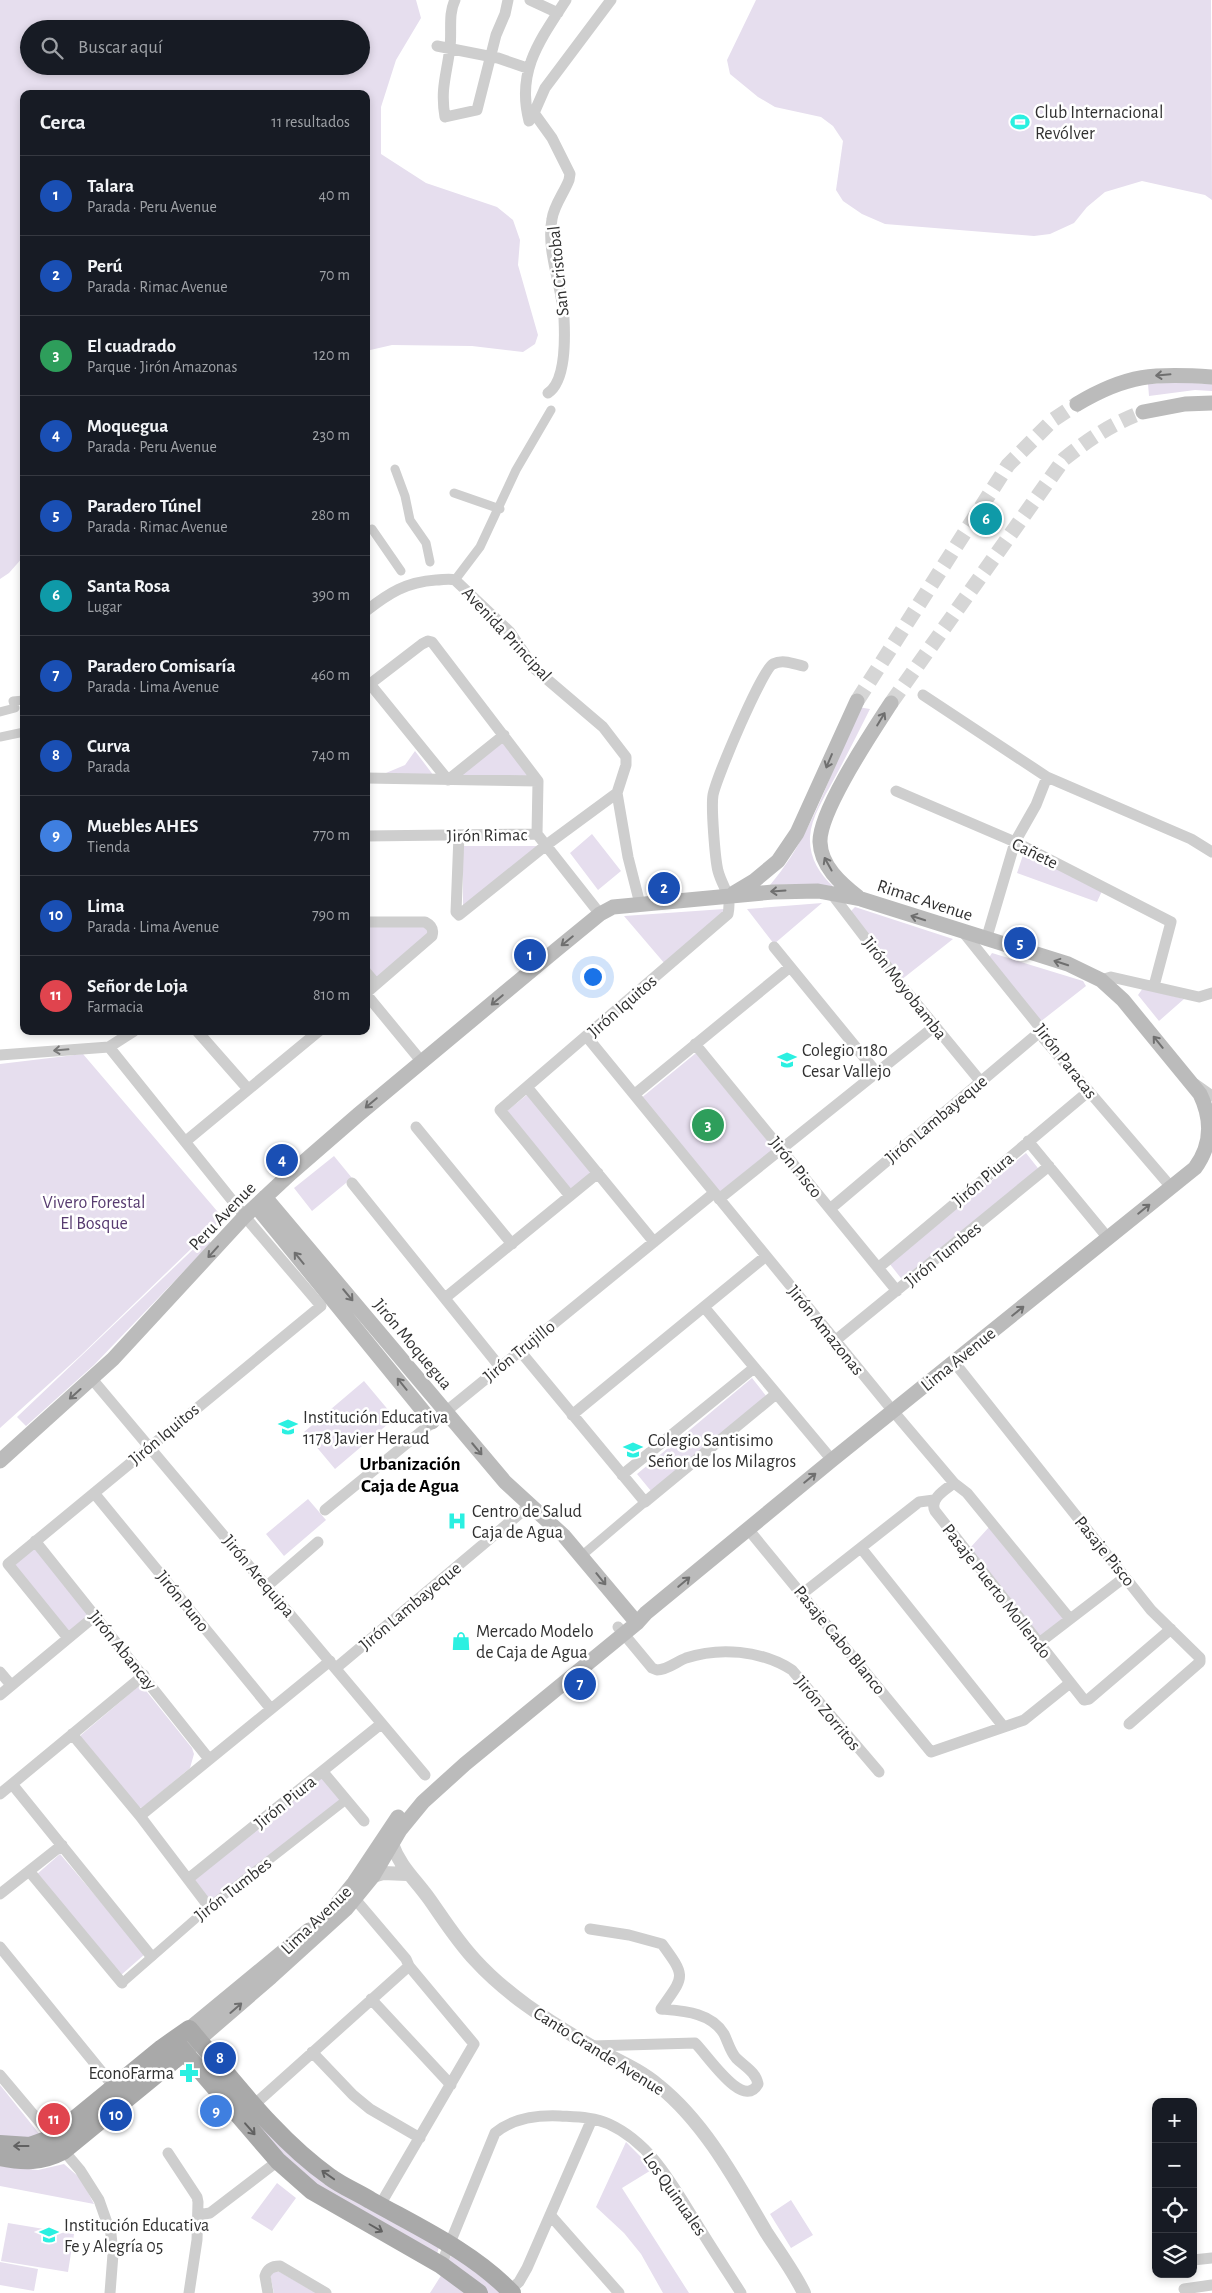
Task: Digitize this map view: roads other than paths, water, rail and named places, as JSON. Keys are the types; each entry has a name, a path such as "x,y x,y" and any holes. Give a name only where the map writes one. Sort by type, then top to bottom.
{"main road":[{"path":"1077,404 1109,386 1137,378 1169,374 1212,377"},
{"path":"1143,412 1185,404 1212,403"},
{"path":"730,896 767,871 778,861 788,846 802,823 857,700"},
{"path":"861,899 835,877 823,856 820,840 822,827 831,804 891,703"},
{"name":"Rimac Avenue","path":"600,914 613,907 797,890 831,893 861,899 986,940 1068,964 1101,980 1123,1000 1189,1080"},
{"name":"Peru Avenue","path":"0,1461 92,1379 178,1291 255,1206 422,1062 600,914"},
{"name":"Lima Avenue","path":"0,2144 58,2145 179,2046 301,1952 355,1900 389,1828 421,1790 1195,1168 1204,1158 1210,1146 1211,1125 1207,1106 1189,1080"},
{"name":"Jirón Moquegua","path":"255,1206 445,1412 505,1482 564,1536 638,1617"},
{"name":"Jirón Moquegua","path":"255,1206 432,1422"},
{"name":"Lima Avenue","path":"194,2035 312,1928 368,1873 392,1844 410,1816 443,1783 621,1631"},
{"path":"194,2035 254,2105 310,2162 332,2179 449,2245 510,2292"},
{"path":"179,2046 278,2161 312,2191 440,2265 479,2293"},
{"name":"Lima Avenue","path":"0,2157 34,2161 50,2158 58,2145 114,2087 179,2046"}],"street":[{"path":"455,0 451,8 450,49 442,98 445,117 477,110 496,35 506,14 508,0"},
{"path":"530,0 558,13"},
{"path":"566,0 528,68 525,82 526,109 529,121 545,88 611,0"},
{"path":"437,46 490,57 528,68"},
{"name":"San Cristobal","path":"534,113 552,138 570,174 552,219 552,246 564,318 562,374 555,388 548,393"},
{"path":"455,580 475,556 500,509 516,470 550,410"},
{"path":"395,469 405,496 410,520 426,543 430,562"},
{"path":"454,493 500,509"},
{"path":"372,528 401,571"},
{"name":"Avenida Principal","path":"370,608 388,594 410,583 426,580 455,580 510,632 535,669 595,720 620,746 626,757 626,765 617,793 628,857 640,904"},
{"path":"370,683 422,644 428,641 432,642 538,781 536,834"},
{"path":"730,896 718,870 713,795 753,695 768,668 773,664 782,662 803,666"},
{"path":"370,687 448,780"},
{"path":"923,696 1047,776 1191,839 1212,852"},
{"path":"0,712 15,708 13,701 20,700"},
{"path":"0,737 20,733"},
{"path":"448,780 504,735"},
{"path":"986,940 1016,842 1036,805 1047,776"},
{"path":"370,778 538,781"},
{"name":"Cañete","path":"896,791 1016,842 1172,922 1154,986"},
{"path":"458,836 456,912 459,915 545,846 617,793"},
{"name":"Jirón Rimac","path":"370,836 536,834 600,914"},
{"name":"Jirón Moyobamba","path":"831,893 981,1082"},
{"name":"Jirón Iquitos","path":"570,1196 500,1110 728,914 730,896"},
{"path":"370,922 425,922 432,927 432,936 370,989"},
{"name":"Jirón Paracas","path":"964,933 1042,1030 1044,1039 1171,1187"},
{"path":"774,947 877,1073"},
{"path":"635,1094 790,967"},
{"path":"1101,980 1111,976 1199,997 1212,993"},
{"path":"370,977 376,984"},
{"path":"1123,1000 1126,989 1135,982"},
{"path":"370,998 422,1062"},
{"name":"Jirón Trujillo","path":"325,1510 654,1242 782,1149 935,1026"},
{"name":"Jirón Lambayeque","path":"830,1209 1042,1030"},
{"path":"0,1055 109,1047 128,1035"},
{"path":"201,1035 248,1089"},
{"path":"186,1141 314,1035"},
{"name":"Jirón Amazonas","path":"587,1037 893,1411 954,1483 966,1493 1070,1619"},
{"name":"Jirón Pisco","path":"695,1044 897,1291"},
{"path":"109,1047 186,1141 255,1206"},
{"path":"1189,1080 1212,1096"},
{"path":"527,1087 654,1242"},
{"name":"Jirón Piura","path":"878,1268 1089,1091"},
{"path":"416,1127 512,1244"},
{"path":"1028,1141 1108,1238"},
{"name":"Jirón Tumbes","path":"836,1340 1049,1166"},
{"path":"445,1298 598,1173"},
{"path":"352,1183 500,1367"},
{"name":"Jirón Iquitos","path":"68,1638 8,1564 321,1306 255,1206"},
{"path":"572,1415 766,1256"},
{"path":"704,1307 832,1460"},
{"path":"520,1351 645,1502"},
{"name":"Pasaje Pisco","path":"954,1362 1151,1610 1200,1658 1200,1662 1129,1724"},
{"path":"622,1475 754,1368"},
{"name":"Jirón Arequipa","path":"92,1379 333,1664 424,1775"},
{"path":"586,1552 776,1394"},
{"path":"802,1594 919,1502 934,1500 954,1483"},
{"name":"Jirón Puno","path":"94,1493 271,1708"},
{"name":"Pasaje Puerto Mollendo","path":"934,1500 935,1512 1084,1700 1089,1699 1171,1629"},
{"name":"Jirón Lambayeque","path":"140,1816 271,1708 333,1664 530,1505"},
{"name":"Pasaje Cabo Blanco","path":"748,1528 932,1752 1004,1726"},
{"name":"Jirón Abancay","path":"35,1541 144,1675 209,1759"},
{"path":"267,1586 318,1542"},
{"path":"861,1548 1004,1726 1024,1720 1070,1683"},
{"path":"1039,1643 1125,1577"},
{"path":"0,1694 95,1616"},
{"name":"Jirón Zorritos","path":"621,1631 657,1670 684,1659 709,1652 741,1652 785,1665 792,1670 879,1772"},
{"path":"0,1672 11,1685"},
{"path":"0,1794 144,1675"},
{"name":"Jirón Piura","path":"188,1880 381,1724"},
{"path":"72,1734 140,1816 209,1907"},
{"path":"323,1772 364,1821"},
{"path":"12,1784 151,1956"},
{"name":"Jirón Tumbes","path":"122,1983 209,1907 346,1800"},
{"name":"Canto Grande Avenue","path":"392,1844 401,1864 427,1896 462,1945 494,1978 534,2011 590,2046 645,2075 674,2099 689,2116 732,2176 804,2293"},
{"path":"0,1894 62,1845"},
{"path":"29,1871 122,1983"},
{"path":"368,1873 408,1874"},
{"path":"355,1900 406,1959 408,1966 471,2038 473,2046 380,2205"},
{"path":"590,1929 629,1935 662,1944 679,1972 680,1982 661,2009 691,2012 710,2019 721,2029 734,2056 756,2076 758,2084 750,2092 741,2090 726,2078 696,2043 590,2046"},
{"path":"0,1947 114,2087"},
{"path":"254,2105 370,1998 408,1966"},
{"path":"370,1998 451,2085"},
{"path":"312,2052 353,2095 370,2108 420,2138"},
{"path":"0,2075 91,2185 106,2216 113,2254 110,2293"},
{"name":"Los Quinuales","path":"440,2265 495,2132 505,2125 520,2120 549,2116 592,2119 608,2124 620,2131 641,2146 654,2159 741,2293"},
{"path":"510,2292 527,2268 592,2119"},
{"path":"168,2153 196,2197 198,2215 197,2240 189,2293"},
{"path":"198,2215 210,2213 278,2161"},
{"path":"551,2216 619,2293"},
{"path":"1197,2260 1212,2258"},
{"path":"268,2293 264,2276 269,2268 280,2266 326,2293"},
{"path":"1184,2289 1212,2285"}],"tunnel":[{"path":"857,701 1008,465 1053,420 1077,404"},
{"path":"891,703 1064,459 1102,432 1143,412"}],"place":[{"name":"Club Internacional Revólver","path":"1020,122"},
{"name":"Santa Rosa","path":"986,519"},
{"name":"Perú","path":"664,888"},
{"name":"Paradero Túnel","path":"1020,943"},
{"name":"Talara","path":"530,955"},
{"name":"Colegio 1180 Cesar Vallejo","path":"787,1060"},
{"name":"El cuadrado","path":"708,1125"},
{"name":"Moquegua","path":"282,1160"},
{"name":"Institución Educativa 1178 Javier Heraud","path":"288,1427"},
{"name":"Colegio Santisimo Señor de los Milagros","path":"633,1450"},
{"name":"Centro de Salud Caja de Agua","path":"457,1521"},
{"name":"Mercado Modelo de Caja de Agua","path":"461,1641"},
{"name":"Paradero Comisaría","path":"580,1684"},
{"name":"Curva","path":"220,2058"},
{"name":"EconoFarma","path":"189,2073"},
{"name":"Muebles AHES","path":"216,2111"},
{"name":"Lima","path":"116,2115"},
{"name":"Señor de Loja","path":"54,2119"},
{"name":"Institución Educativa Fe y Alegría 05","path":"49,2235"}],"district":[{"name":"Urbanización Caja de Agua","path":"410,1474"}],"park label":[{"name":"Vivero Forestal El Bosque","path":"94,1212"}]}
